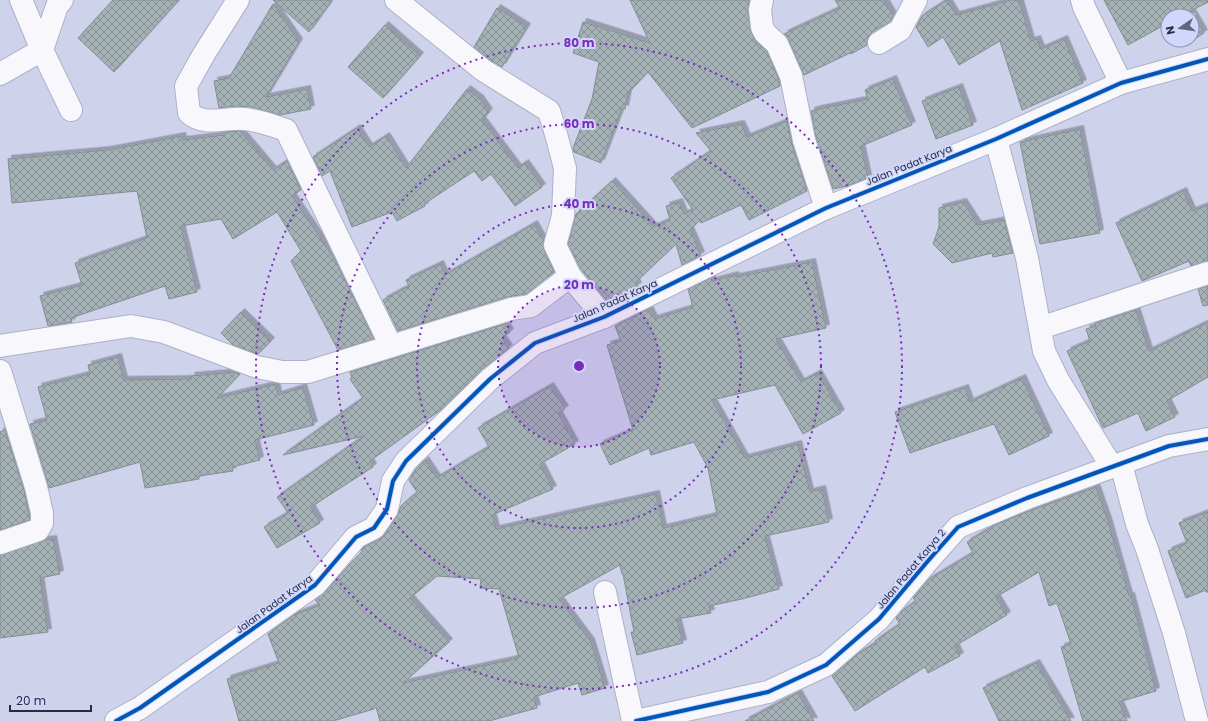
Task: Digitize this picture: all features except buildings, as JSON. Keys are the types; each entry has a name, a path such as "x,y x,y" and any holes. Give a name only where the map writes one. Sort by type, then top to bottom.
{"street":[{"path":"22,0 42,50 71,110"},
{"path":"0,74 42,50 57,6 62,0"},
{"path":"238,0 186,86 189,113 194,117 205,121 243,119 260,122 286,130 391,346"},
{"path":"396,0 483,70 549,111 564,168 563,216 555,245 570,276 604,317"},
{"path":"762,0 760,10 762,27 765,33 777,44 791,76 804,140 826,208"},
{"path":"878,43 900,30 916,0"},
{"path":"1082,0 1120,83"},
{"name":"Jalan Padat Karya","path":"116,721 140,708 315,585 356,537 374,528 387,509 393,481 406,461 490,379 535,343 604,317 826,208 996,139 1120,83 1208,59"},
{"path":"996,139 1027,258 1044,351 1058,380 1116,466 1137,524 1148,549 1174,633 1197,721"},
{"path":"1040,328 1208,273"},
{"path":"0,346 131,326 164,332 257,367 282,372 308,372 511,309 531,306 570,276"},
{"path":"0,371 36,487 42,513 42,523 38,530 0,543"},
{"name":"Jalan Padat Karya 2","path":"636,721 768,692 826,664 879,619 958,527 1028,498 1169,446 1208,439"},
{"path":"605,592 633,721"}],"cycle path":[{"path":"116,721 140,708 315,585 356,537 374,528 387,509 393,481 406,461 490,379 535,343 604,317 826,208 996,139 1121,83 1208,59"},
{"path":"636,721 768,692 826,665 879,619 958,527 1027,498 1169,446 1208,439"}]}
